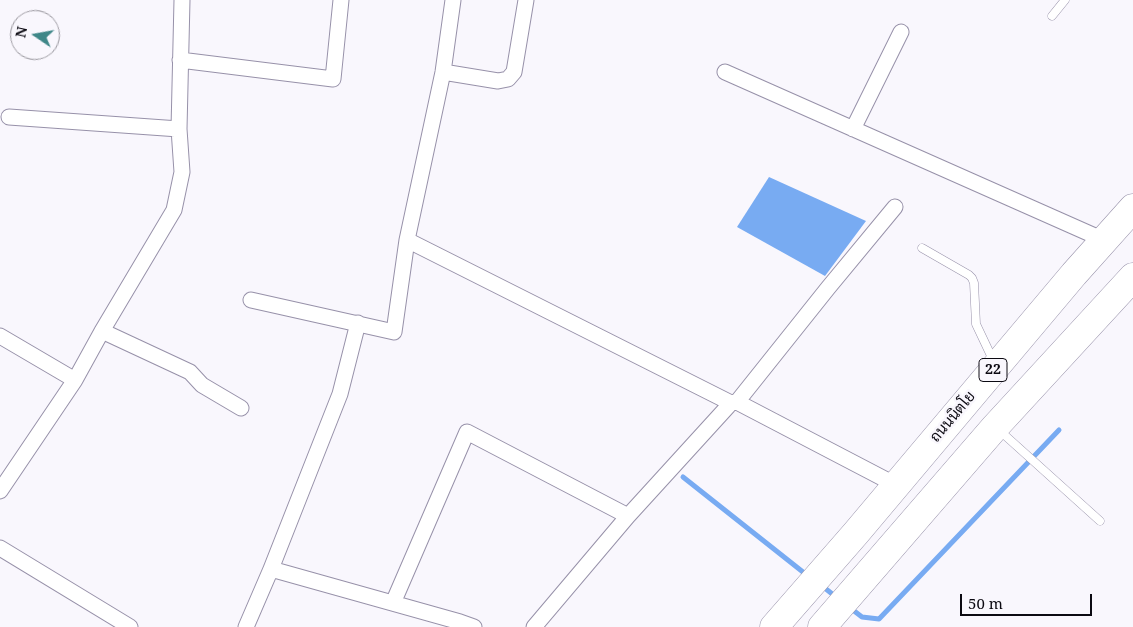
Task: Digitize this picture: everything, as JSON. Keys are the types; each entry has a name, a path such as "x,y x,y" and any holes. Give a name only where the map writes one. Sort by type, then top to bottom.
{"highway":[{"name":"ถนนนิตโย","path":"774,627 1133,208"},
{"name":"22","path":"826,623 877,564 1005,435 1127,287"}],"street":[{"path":"0,491 75,380 102,330 174,210 182,172 179,129 182,0"},
{"path":"180,60 333,79 341,0"},
{"path":"251,300 394,332 407,240 443,72 453,0"},
{"path":"443,72 498,81 508,79 514,72 526,0"},
{"path":"853,128 901,32"},
{"path":"725,72 1104,240"},
{"path":"9,117 179,129"},
{"path":"534,627 628,516 734,402 895,207"},
{"path":"407,240 734,402 896,485"},
{"path":"246,627 340,394 358,323"},
{"path":"102,330 190,372 202,385 241,408"},
{"path":"0,336 75,380"},
{"path":"392,603 467,432 628,516"},
{"path":"0,548 130,627"},
{"path":"271,569 474,627"}],"lane":[{"path":"1052,16 1065,0"},
{"path":"922,248 972,278 974,283 976,324 996,366"},
{"path":"1005,435 1100,521"}],"water":[{"path":"769,177 866,221 825,276 737,227"}],"waterway":[{"path":"849,607 862,617 879,619 1059,430"},
{"path":"683,477 808,576"},
{"path":"821,585 836,597"}]}
